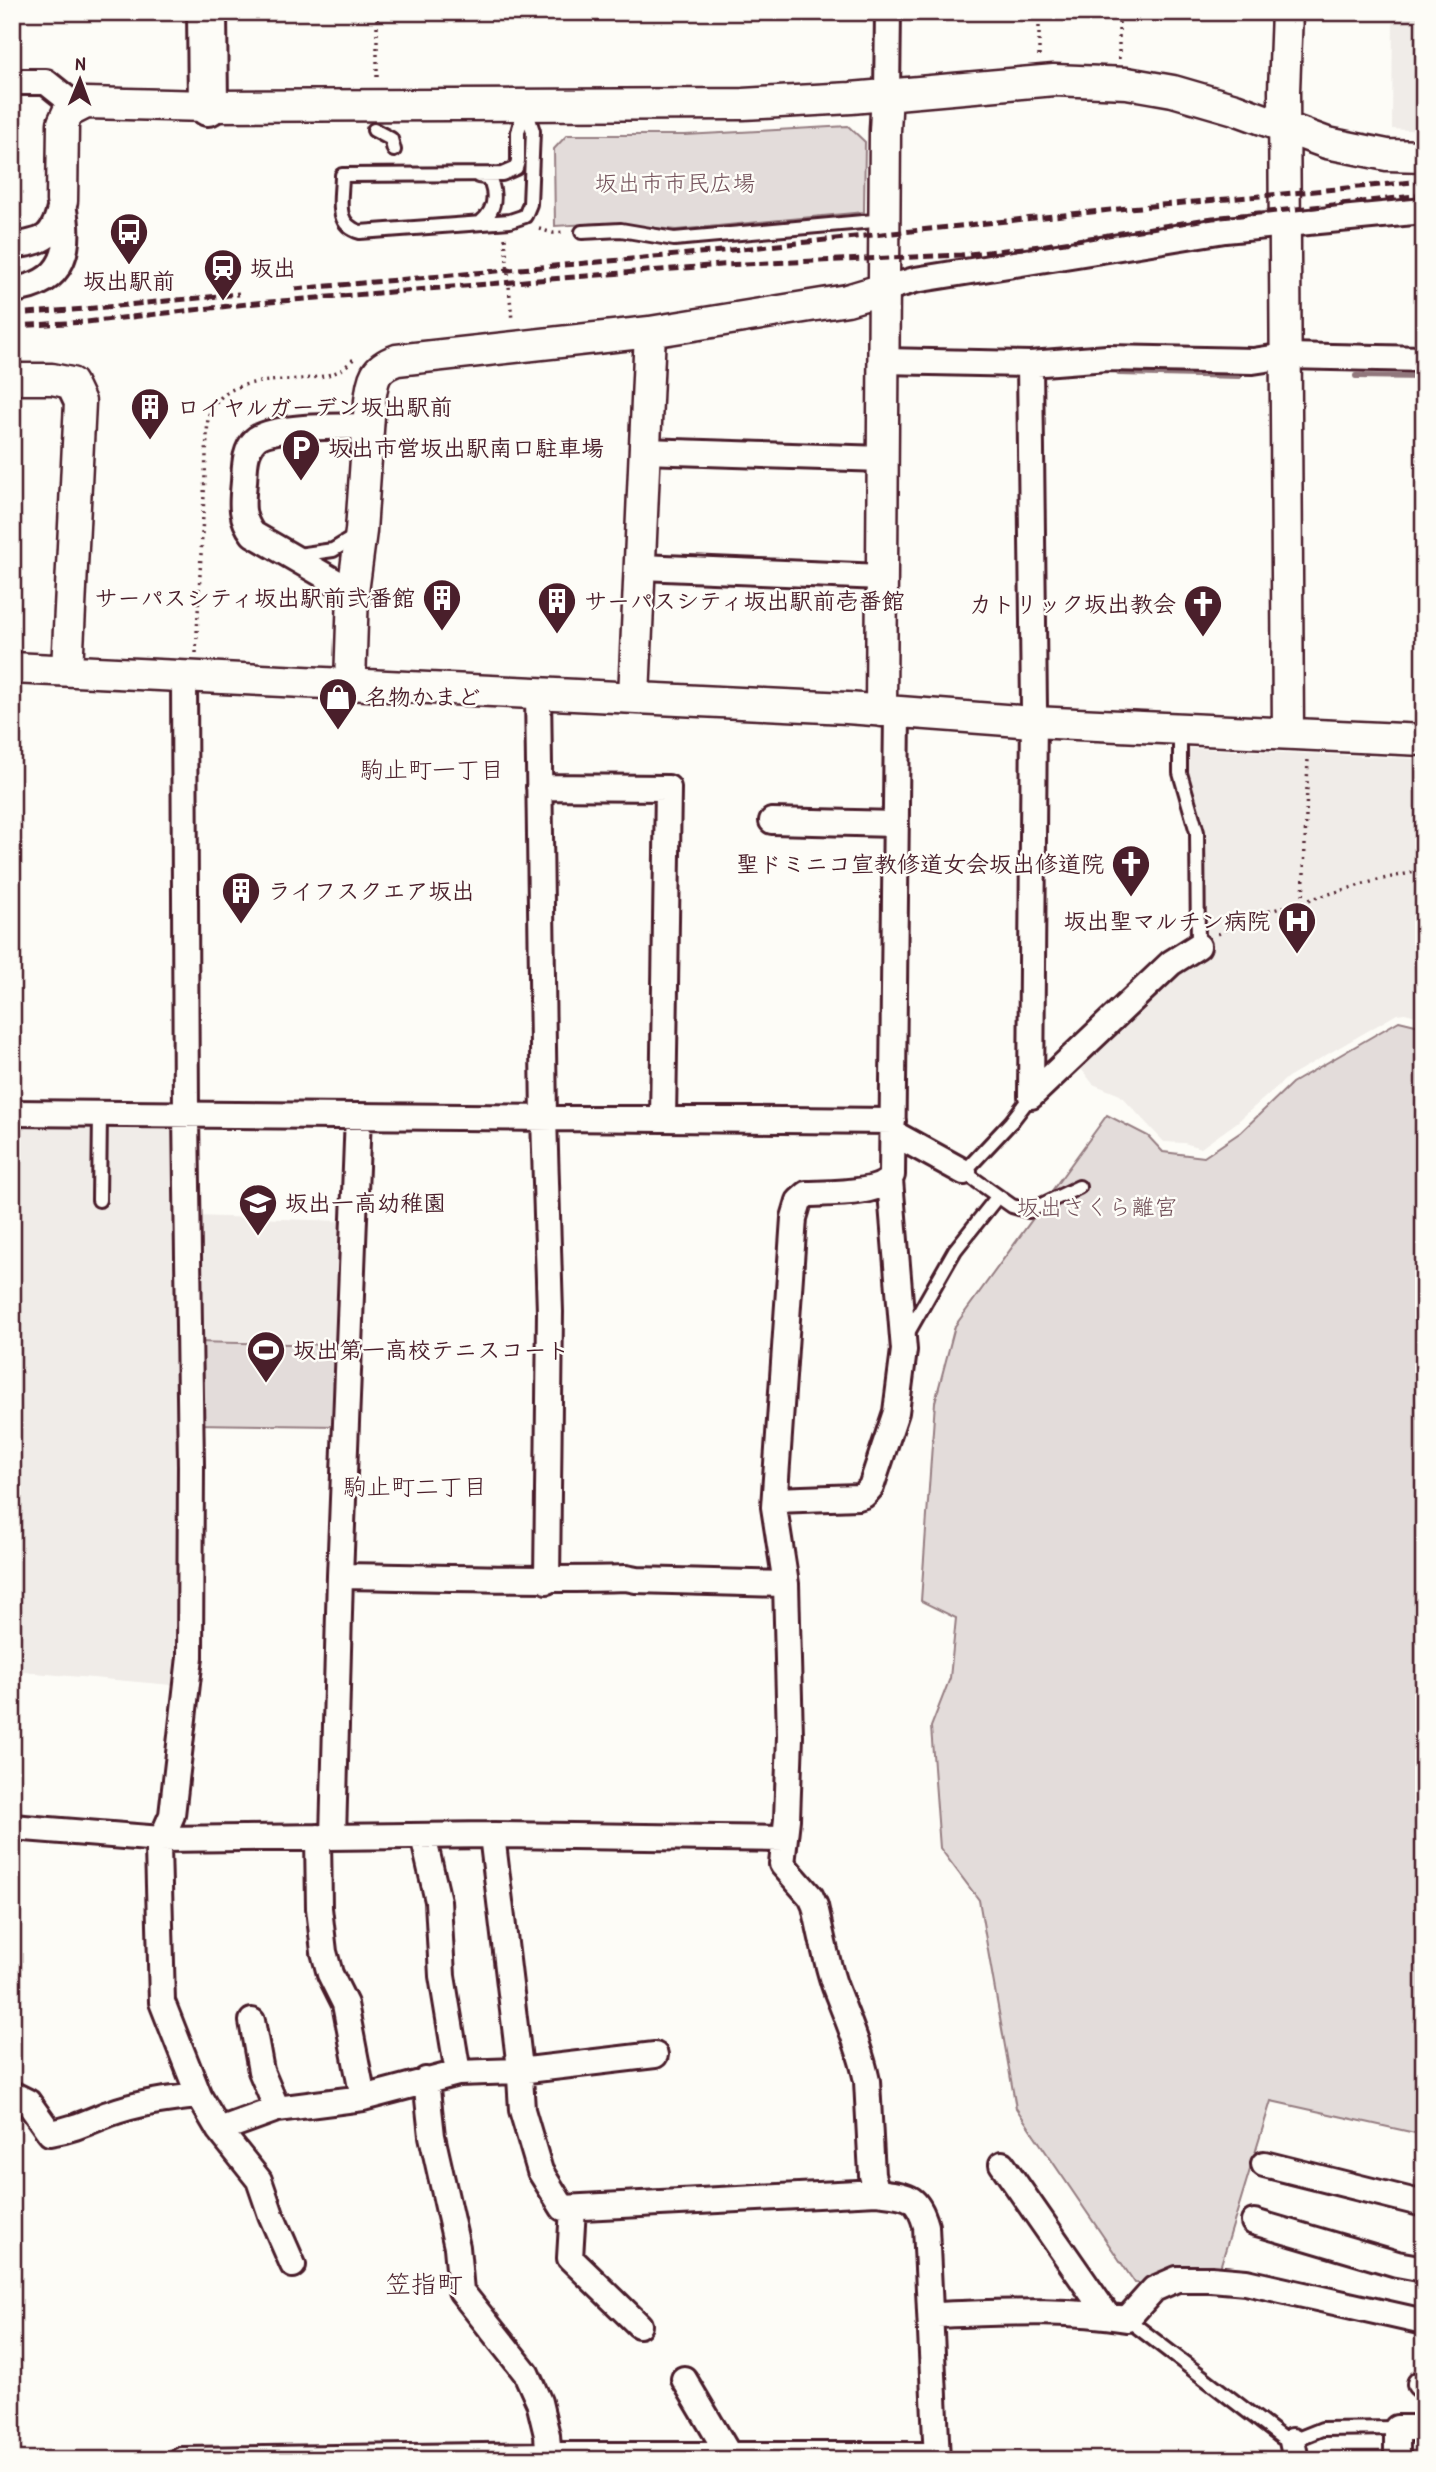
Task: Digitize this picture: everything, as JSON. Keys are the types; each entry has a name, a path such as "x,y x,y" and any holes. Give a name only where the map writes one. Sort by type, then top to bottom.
{"main road":[{"path":"207,12 208,106"}],"street":[{"path":"775,1500 858,1497 871,1487 896,1412 904,1341 890,1180 893,1127 896,824 882,577 888,12"},
{"path":"1287,12 1286,356 1298,741"},
{"path":"12,290 41,284 54,274 62,262 67,231 62,201 63,123 68,112 86,103 525,107 743,104 851,98 1039,81 1127,83 1173,91 1236,109 1327,143 1387,155 1424,156"},
{"path":"12,82 46,82 76,106"},
{"path":"12,246 34,243 52,232 62,201"},
{"path":"350,683 353,592 361,531 373,381 386,363 650,332 847,300 929,278 1225,230 1424,211"},
{"path":"635,697 650,332"},
{"path":"883,361 1030,364 1107,358 1253,361 1286,356 1424,359"},
{"path":"1030,364 1033,722 1031,1096"},
{"path":"12,379 52,379 71,383 80,402 67,670"},
{"path":"353,592 253,534 245,522 241,507 247,453 255,441 266,433 368,426"},
{"path":"645,451 883,459"},
{"path":"641,567 882,577"},
{"path":"190,666 186,1116 191,1657 172,1815 161,1839 158,1871 162,2002 199,2096 219,2130 258,2179 293,2265"},
{"path":"12,668 67,670 190,666 350,683 1180,728 1298,741 1424,740"},
{"path":"538,692 544,1118 550,1312 547,1581"},
{"path":"539,787 668,788 663,1119"},
{"path":"772,821 896,824"},
{"path":"1031,1096 1171,963 1198,946"},
{"path":"12,1113 663,1119 893,1127 964,1172"},
{"path":"358,1116 340,1576 326,1837 319,1908 324,1952 330,1974 345,2004 363,2098"},
{"path":"877,2192 872,2175 864,2066 848,2013 835,1986 815,1906 811,1897 783,1867 790,1736 786,1584 775,1518 775,1500 794,1218 799,1201 807,1194 872,1189 885,1185 890,1180"},
{"path":"340,1576 490,1577 547,1581 626,1578 786,1584"},
{"path":"12,1827 161,1839 492,1835 784,1839"},
{"path":"181,2460 646,2458 729,2455 937,2458 926,2226 922,2210 913,2199 905,2195 877,2192 563,2208 540,2171 522,2110 492,1835"},
{"path":"423,1836 438,1901 446,2009 458,2073"},
{"path":"252,2021 261,2071 277,2109"},
{"path":"219,2130 277,2109 363,2098 458,2073 519,2071 654,2055"},
{"path":"426,2080 432,2136 457,2247 461,2291 526,2373 539,2402 549,2457"},
{"path":"12,2094 28,2102 50,2133 71,2130 153,2100 199,2096"},
{"path":"1002,2164 1117,2317"},
{"path":"1264,2164 1424,2204"},
{"path":"573,2208 570,2258 639,2325"},
{"path":"1254,2222 1424,2269"},
{"path":"931,2315 1049,2312 1117,2317 1154,2289 1177,2279 1211,2279 1246,2282 1424,2322"},
{"path":"684,2379 729,2455"},
{"path":"1397,2460 1397,2428 1424,2428"}],"lane":[{"path":"525,107 533,131 528,212 519,219 360,232 350,229 344,223 342,175 502,174 516,168 518,132 525,107"},
{"path":"374,130 391,139 394,149"},
{"path":"470,174 485,177 494,188 492,209 480,223"},
{"path":"582,232 621,230 674,239 885,220"},
{"path":"290,555 333,550 353,539 361,531"},
{"path":"1180,728 1180,773 1197,832 1198,946"},
{"path":"1031,1096 1011,1122 964,1172 1012,1206 1029,1211 1079,1186"},
{"path":"99,1200 100,1114"},
{"path":"904,1341 955,1250 998,1196"},
{"path":"1117,2317 1281,2437 1294,2451 1322,2429 1397,2428"}],"path":[{"path":"377,12 377,85"},
{"path":"1039,12 1039,81"},
{"path":"1119,12 1119,61"},
{"path":"539,229 553,233 582,232"},
{"path":"505,236 513,330"},
{"path":"190,666 208,416 223,394 238,387 252,383 291,381 339,370 358,355"},
{"path":"1298,741 1303,902"},
{"path":"1198,946 1249,917 1424,870"}],"shaded area":[{"path":"1393,12 1424,12 1424,131 1392,129"},
{"name":"坂出聖マルチン病院","path":"1187,748 1424,759 1424,1018 1405,1013 1397,1014 1288,1077 1236,1123 1201,1148 1184,1143 1164,1142 1120,1095 1093,1084 1075,1061 1186,941 1209,927 1204,923 1205,828 1188,775"},
{"path":"12,1119 172,1122 181,1146 184,1686 12,1671"},
{"path":"194,1216 343,1221 342,1343 193,1341"}],"green space":[{"name":"坂出市市民広場","path":"848,126 865,142 864,212 676,230 606,223 555,226 554,149 567,135 685,135"},
{"name":"坂出さくら離宮","path":"1399,1021 1424,1027 1424,2135 1271,2101 1215,2284 1135,2283 1016,2108 979,1900 940,1848 931,1727 950,1678 956,1618 921,1601 935,1402 955,1326 1039,1210 1032,1203 1051,1192 1107,1115 1148,1136 1163,1152 1204,1157 1241,1132 1292,1083"},
{"name":"坂出第一高校テニスコート","path":"194,1342 339,1345 338,1426 193,1424"}],"waterway":[{"path":"1119,373 1239,376"},
{"path":"1356,376 1424,377"}],"railway":[{"path":"295,289 722,251 1129,208 1424,181"},
{"path":"12,326 86,322 256,303 721,265 961,255 1040,246 1213,218 1424,195"},
{"path":"12,314 239,294"}],"place":[{"name":"坂出駅前","path":"129,266"},
{"name":"坂出","path":"223,302"},
{"name":"ロイヤルガーデン坂出駅前","path":"150,441"},
{"name":"坂出市営坂出駅南口駐車場","path":"301,482"},
{"name":"サーパスシティ坂出駅前弐番館","path":"442,632"},
{"name":"サーパスシティ坂出駅前壱番館","path":"557,635"},
{"name":"カトリック坂出教会","path":"1203,638"},
{"name":"名物かまど","path":"338,731"},
{"name":"聖ドミニコ宣教修道女会坂出修道院","path":"1131,898"},
{"name":"ライフスクエア坂出","path":"241,925"},
{"name":"坂出聖マルチン病院","path":"1297,955"},
{"name":"坂出一高幼稚園","path":"258,1237"},
{"name":"坂出第一高校テニスコート","path":"266,1384"}],"district":[{"name":"駒止町一丁目","path":"432,770"},
{"name":"駒止町二丁目","path":"415,1487"},
{"name":"笠指町","path":"424,2284"}]}
